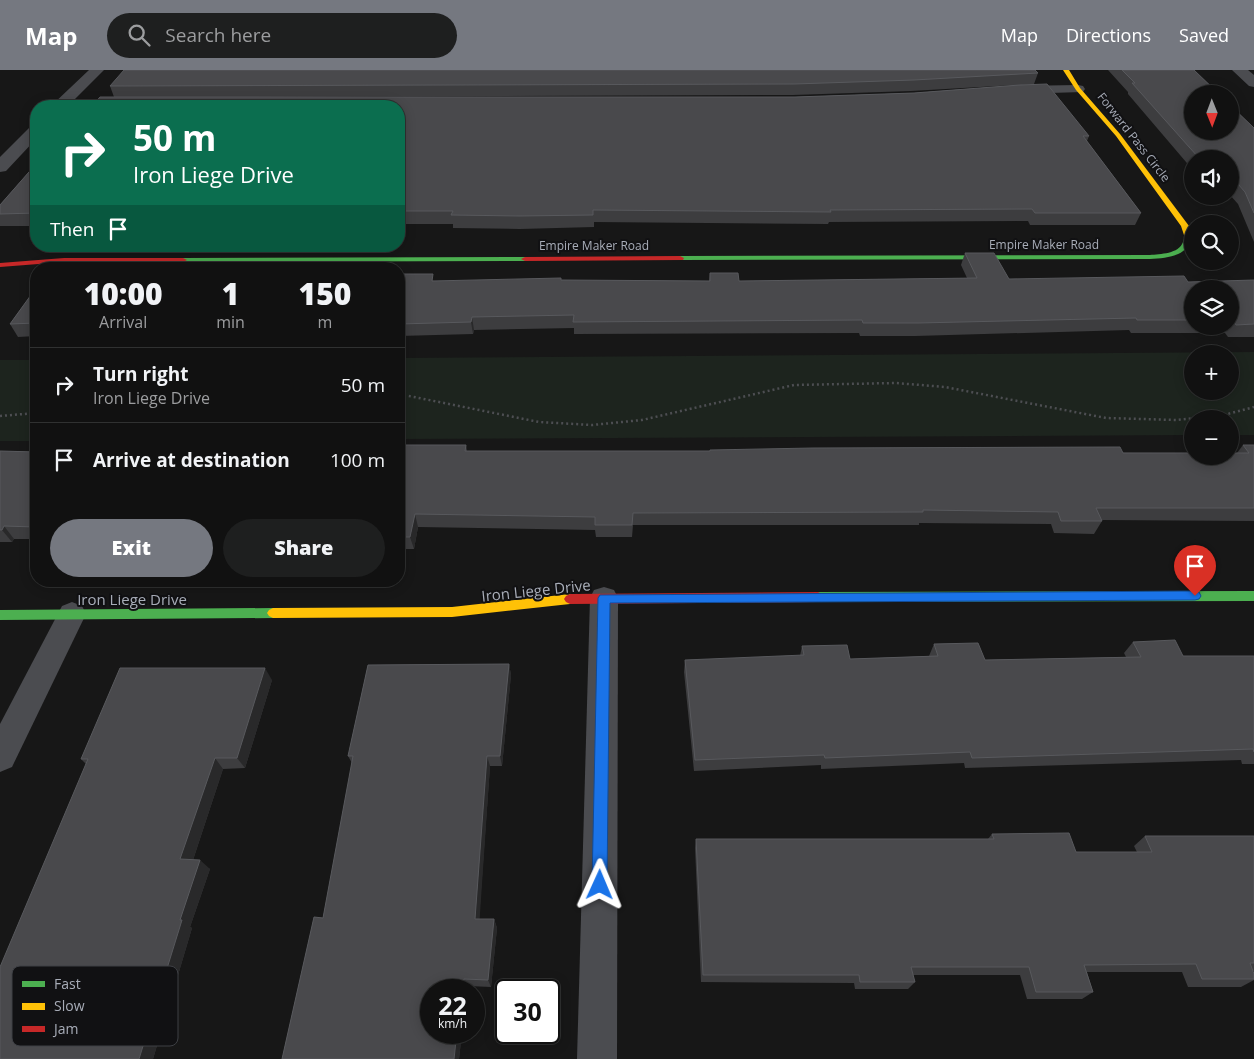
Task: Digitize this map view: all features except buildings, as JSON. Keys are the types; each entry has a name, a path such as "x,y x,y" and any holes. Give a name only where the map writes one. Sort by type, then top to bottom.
{"street":[{"path":"65,100 97,70"},
{"name":"Forward Pass Circle","path":"1066,70 1078,89 1118,135 1184,225"},
{"path":"1240,70 1254,83"},
{"path":"997,92 1078,89"},
{"path":"0,167 30,136"},
{"name":"Empire Maker Road","path":"38,262 64,260 1150,257 1170,255 1184,248"},
{"name":"Empire Maker Road","path":"0,265 30,263"},
{"name":"Iron Liege Drive","path":"0,614 452,612 558,600 604,598 1254,596"},
{"path":"597,1059 604,598"},
{"path":"0,758 72,614"}],"path":[{"path":"405,395 539,422 592,425 651,418 794,386 842,384 896,383 944,387 1106,418 1177,420 1224,415 1254,408"},
{"path":"0,416 30,414"}],"shaded area":[{"path":"1184,352 1184,400 1239,400 1239,352 1254,352 1254,435 1239,435 1239,410 1184,410 1184,435 405,439 405,358"},
{"path":"0,360 30,360 30,441 0,441"}],"traffic: fast":[{"path":"680,258 1150,257 1168,255 1184,248"},
{"path":"183,260 525,259"},
{"path":"818,597 1254,596"},
{"path":"0,615 273,613"}],"traffic: slow":[{"path":"1066,70 1078,89 1118,135 1184,225"},
{"path":"273,613 452,612 570,599"}],"traffic: jam":[{"path":"525,259 680,258"},
{"path":"38,262 64,260 183,260"},
{"path":"0,265 30,263"},
{"path":"570,599 818,597"}],"route":[{"path":"600,885 604,598 1195,596"}]}
